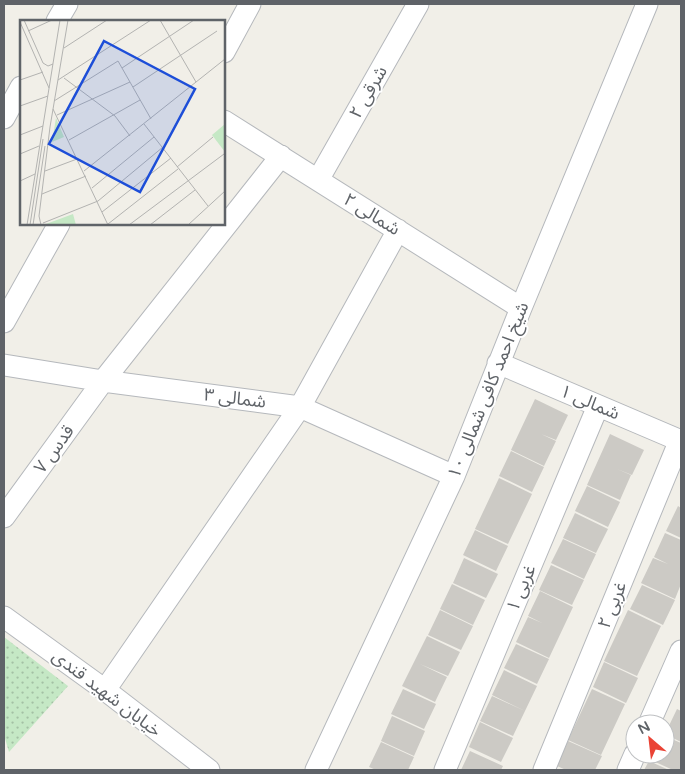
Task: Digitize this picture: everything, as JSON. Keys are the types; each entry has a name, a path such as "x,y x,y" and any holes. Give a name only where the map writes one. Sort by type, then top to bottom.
{"street":[{"path":"58,20 67,4"},
{"path":"225,50 250,4"},
{"name":"شرقی ۲","path":"318,180 418,4"},
{"name":"شیخ احمد کافی شمالی ۱۰","path":"316,770 454,476 498,363 647,4"},
{"path":"4,118 20,89"},
{"name":"شمالی ۲","path":"225,122 521,308"},
{"name":"قدس ۷","path":"4,517 104,381 281,156"},
{"path":"4,322 58,225"},
{"path":"105,690 300,407 398,230"},
{"name":"۱ شمالی","path":"498,363 680,440"},
{"name":"شمالی ۳","path":"4,365 104,381 300,407 454,476"},
{"name":"۱ غربی","path":"445,770 598,406"},
{"name":"۲ غربی","path":"544,770 680,440"},
{"name":"خیابان شهید قندی","path":"4,617 105,690 209,770"},
{"path":"653,714 681,651"}],"green space":[{"path":"4,637 68,686 9,752 4,735"}],"building":[{"path":"535,399 568,415 556,440 541,434 556,441 544,466 511,450"},
{"path":"610,434 644,450 632,475 617,469 631,475 620,500 587,485"},
{"path":"511,451 544,467 532,492 499,476"},
{"path":"499,478 532,494 508,544 475,529"},
{"path":"587,486 620,502 608,527 575,511"},
{"path":"678,506 681,508 681,538 666,531"},
{"path":"575,513 608,529 596,553 563,538"},
{"path":"475,530 508,546 496,571 463,555"},
{"path":"665,533 681,540 681,584 675,599 641,583 653,558 668,564 654,557"},
{"path":"563,539 596,554 584,579 551,563"},
{"path":"464,558 498,574 486,598 453,583"},
{"path":"551,565 584,580 572,605 539,590"},
{"path":"452,584 485,600 473,625 440,609"},
{"path":"642,585 675,600 663,625 630,609"},
{"path":"540,591 573,607 549,658 516,642 528,617 542,623 528,616"},
{"path":"440,610 473,626 461,650 428,635"},
{"path":"628,610 661,626 637,676 604,661"},
{"path":"427,636 460,652 448,676 420,664 447,677 435,702 402,686"},
{"path":"516,644 549,659 537,684 504,668"},
{"path":"604,662 638,678 626,703 593,687"},
{"path":"504,670 537,686 525,711 492,695"},
{"path":"403,689 436,704 424,729 391,714"},
{"path":"592,689 625,704 601,755 568,740"},
{"path":"492,696 525,711 513,736 480,721"},
{"path":"677,709 681,711 681,742 675,739 675,714"},
{"path":"392,716 425,731 414,756 381,741"},
{"path":"480,722 513,738 501,762 469,747"},
{"path":"675,740 681,743 681,770 673,770 660,764 675,764"},
{"path":"568,741 602,756 595,770 566,770 557,766"},
{"path":"381,742 414,757 408,770 376,770 369,767"},
{"path":"470,751 503,766 501,770 461,770"},
{"path":"647,764 656,764 669,770 644,770"}]}
